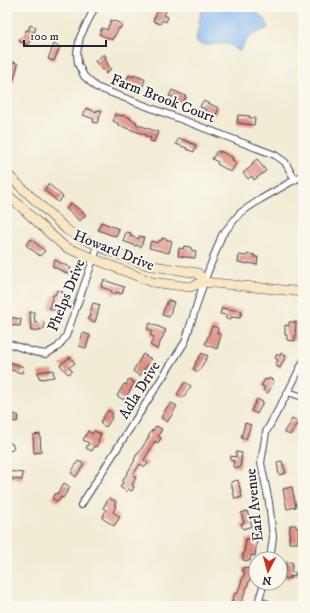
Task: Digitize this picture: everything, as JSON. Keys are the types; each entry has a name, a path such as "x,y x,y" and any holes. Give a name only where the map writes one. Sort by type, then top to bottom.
{"street":[{"name":"Farm Brook Court","path":"95,7 80,37 77,53 78,64 84,76 96,86 275,155 285,162 295,180"},
{"name":"Howard Drive","path":"7,174 67,230 98,246 147,265 198,273 204,282"},
{"name":"Adla Drive","path":"81,505 184,342 204,282 222,235 240,213 303,175"},
{"name":"Howard Drive","path":"17,184 7,195 65,247 152,282 190,287 204,282 303,292"},
{"name":"Phelps Drive","path":"7,343 34,352 46,354 58,347 66,336 98,246"},
{"name":"Earl Avenue","path":"271,551 273,537 269,502 261,463 266,432 303,362"},
{"path":"288,392 303,397"},
{"path":"262,591 258,604 274,606"}],"water":[{"path":"202,7 250,7 263,18 267,23 268,28 251,36 240,51 228,44 201,44 196,41"}],"building":[{"path":"159,7 168,7 164,15 168,17 166,22 162,20 160,24 153,21"},
{"path":"111,20 122,24 112,40 99,34 102,28 107,30"},
{"path":"30,25 36,28 28,45 19,41 21,37 23,38 26,30 28,31"},
{"path":"54,44 60,47 54,61 48,59"},
{"path":"104,54 106,57 105,59 111,69 106,74 95,61"},
{"path":"11,61 18,64 13,83 7,81 7,73"},
{"path":"129,75 133,77 134,75 145,79 143,86 138,86 126,81"},
{"path":"172,90 186,96 183,103 169,96"},
{"path":"203,101 219,108 216,115 205,111 205,109 200,107"},
{"path":"86,108 96,112 97,110 102,111 97,123 93,122 94,119 83,115"},
{"path":"115,114 131,118 130,119 137,122 136,124 158,132 154,142 150,141 151,138 145,136 146,135 118,125 118,123 113,121"},
{"path":"238,115 255,118 254,125 237,123"},
{"path":"179,138 196,145 194,152 176,144"},
{"path":"217,151 228,155 233,158 232,160 237,162 231,172 217,164 218,162 212,159"},
{"path":"257,159 266,171 254,180 252,176 248,179 243,173 253,165 252,163"},
{"path":"49,184 63,197 58,202 44,190"},
{"path":"71,203 86,215 80,221 66,209"},
{"path":"101,222 119,229 116,236 98,230"},
{"path":"126,232 131,233 130,236 139,239 139,236 144,237 141,247 123,241"},
{"path":"162,238 172,241 169,253 149,248 151,241 158,243"},
{"path":"31,239 45,251 40,256 26,245"},
{"path":"184,246 191,247 191,250 196,251 195,258 178,256 179,248 183,249"},
{"path":"248,254 258,257 257,265 238,262 239,255 247,256"},
{"path":"55,260 71,268 68,274 52,266"},
{"path":"104,280 124,287 122,294 116,292 115,295 111,294 112,291 101,287"},
{"path":"57,290 63,292 57,311 49,308 53,295 55,295"},
{"path":"168,300 174,302 169,317 162,315"},
{"path":"93,303 100,305 95,322 88,320"},
{"path":"222,308 242,311 240,318 231,317 230,320 226,319 226,315 220,314"},
{"path":"30,312 34,312 35,323 44,322 44,329 31,331"},
{"path":"7,317 21,319 20,326 7,325"},
{"path":"289,322 296,322 295,341 287,340 287,335 285,335 285,325 289,326"},
{"path":"150,323 166,330 157,349 150,345 154,337 150,335 152,331 147,329"},
{"path":"212,326 218,328 217,333 221,335 217,349 205,344"},
{"path":"83,333 90,335 86,348 79,346"},
{"path":"202,353 208,356 198,372 193,369"},
{"path":"281,353 286,356 280,368 275,365 278,360 275,358 277,354 280,356"},
{"path":"143,354 151,359 140,376 133,371"},
{"path":"70,357 75,363 69,367 72,371 68,374 60,365"},
{"path":"7,361 24,367 22,373 7,369"},
{"path":"53,370 54,377 39,378 38,372"},
{"path":"269,378 274,381 268,393 263,390 265,387 261,386 265,379 268,380"},
{"path":"129,379 135,383 124,400 117,396 124,384 126,385"},
{"path":"185,382 191,386 183,398 177,394"},
{"path":"257,399 263,402 257,414 251,411"},
{"path":"171,403 177,406 167,422 161,418"},
{"path":"108,410 113,414 106,427 100,422"},
{"path":"7,411 19,416 17,422 7,420"},
{"path":"292,419 298,422 290,435 284,432"},
{"path":"245,423 251,425 246,439 241,438"},
{"path":"156,426 162,429 158,436 161,438 158,443 155,441 144,460 148,463 145,467 140,464 133,475 136,477 132,485 134,487 132,491 128,489 127,492 120,487 123,483 122,482 137,454"},
{"path":"88,431 92,434 94,431 101,434 96,447 94,446 92,451 86,448 89,443 83,440"},
{"path":"40,434 41,452 34,453 33,435"},
{"path":"236,452 242,453 240,468 233,467 234,461 230,460 231,456 236,457"},
{"path":"78,461 84,464 76,477 71,473"},
{"path":"282,461 286,473 279,475 277,462"},
{"path":"7,471 23,473 22,480 7,478"},
{"path":"238,480 242,497 235,499 231,482"},
{"path":"64,483 70,487 63,498 61,497 58,502 52,498 56,493 57,494"},
{"path":"292,487 296,507 287,509 283,489"},
{"path":"109,498 116,502 113,512 120,517 114,526 102,518 106,510 103,508"},
{"path":"247,511 252,526 243,529 241,524 244,523 241,513"},
{"path":"290,525 296,525 296,528 298,528 298,543 289,543"},
{"path":"246,539 257,539 256,551 248,551 248,561 243,560"},
{"path":"288,561 293,563 291,572 296,573 295,577 290,576 290,579 288,579"},
{"path":"244,567 248,569 248,584 239,606 230,606 235,593 237,594 245,572 242,571"}]}
